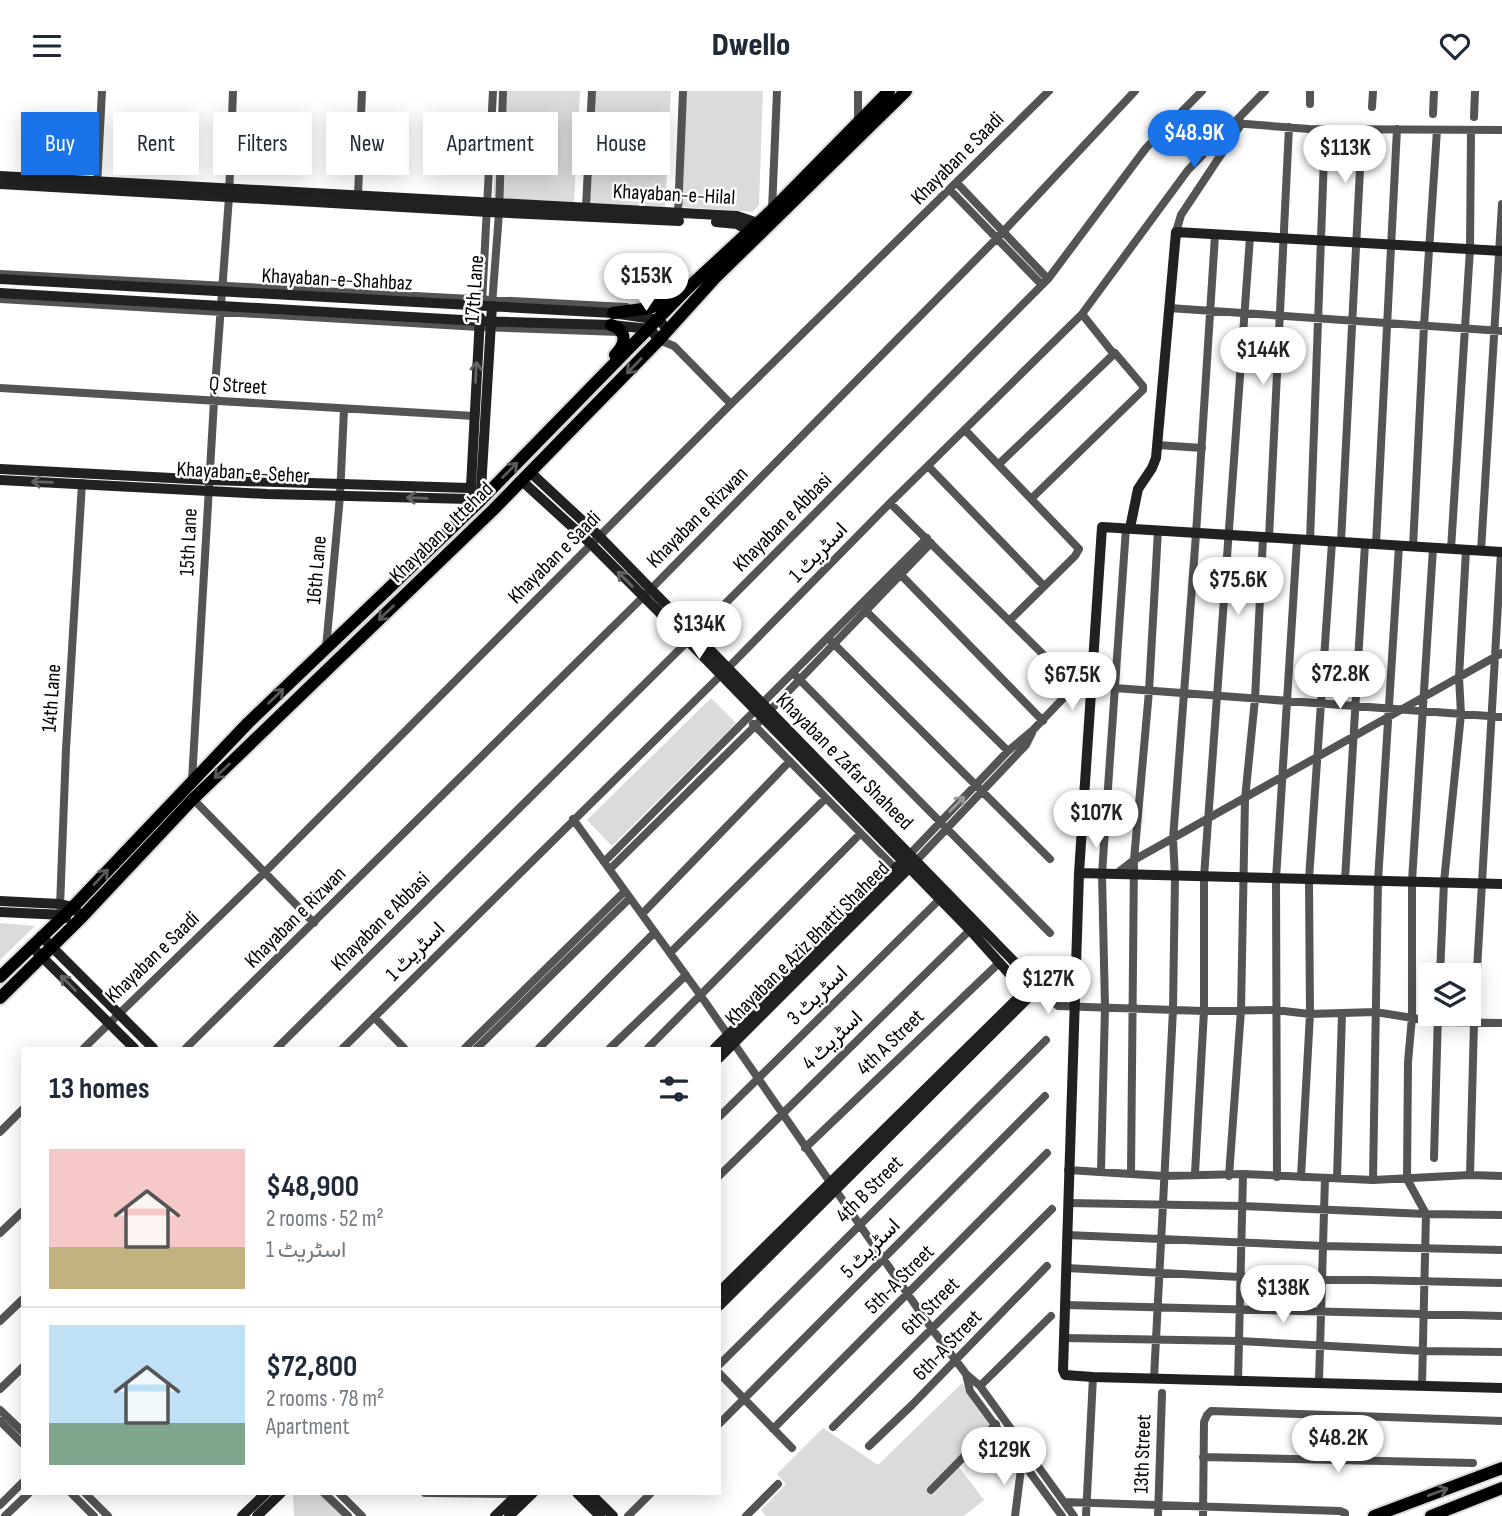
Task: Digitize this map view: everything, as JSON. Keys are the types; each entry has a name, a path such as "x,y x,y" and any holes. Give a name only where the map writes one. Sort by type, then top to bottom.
{"main road":[{"name":"Khayaban e Ittehad","path":"0,977 41,936 69,914 193,799 526,476 659,340 659,326 688,288 754,227 889,91"},
{"name":"Khayaban e Ittehad","path":"0,998 52,947 69,914 192,780 477,493 715,278 906,91"},
{"path":"605,376 606,364 623,347 625,339 615,324 665,303 688,288"},
{"path":"1374,1516 1502,1468"},
{"path":"1431,1516 1502,1488"}],"street":[{"path":"0,184 97,185 102,91"},
{"path":"0,274 222,289 233,91"},
{"path":"358,196 362,91"},
{"name":"17th Lane","path":"493,91 494,208"},
{"name":"17th Lane","path":"477,493 491,325 487,303 503,91"},
{"path":"586,207 592,91"},
{"path":"678,214 683,91"},
{"path":"772,209 777,91"},
{"path":"858,91 858,123"},
{"name":"Khayaban e Saadi","path":"85,1047 264,873 731,404 1049,91"},
{"name":"Khayaban e Rizwan","path":"187,1047 647,593 1000,236 1135,91"},
{"name":"Khayaban e Abbasi","path":"278,1047 693,639 1045,282 1152,141 1202,91"},
{"name":"اسٹریٹ 1","path":"344,1047 1082,314 1188,170 1238,123 1265,91"},
{"path":"1310,91 1310,104"},
{"path":"1373,91 1373,107"},
{"path":"1433,114 1434,91"},
{"path":"1474,117 1475,91"},
{"path":"1101,1171 1105,1007 1102,874 1128,528 1138,489 1152,468 1158,445 1176,232 1181,215 1238,123 1362,130 1502,130"},
{"path":"1229,1176 1241,1010 1245,799 1255,699 1281,316 1289,127"},
{"path":"1310,541 1325,129"},
{"path":"1345,880 1355,706 1387,323 1397,129"},
{"path":"1413,547 1437,129"},
{"path":"1451,549 1470,249 1471,129"},
{"path":"1301,1177 1310,1014 1309,879 1320,704 1337,542 1362,130"},
{"name":"Khayaban-e-Hilal","path":"0,176 97,185 358,196 494,208 586,207 742,216 754,227"},
{"path":"953,187 1045,282"},
{"path":"229,192 729,223 754,227"},
{"path":"1481,551 1498,331 1502,204"},
{"path":"1176,232 1501,251"},
{"path":"1154,1378 1173,1010 1173,839 1215,235"},
{"path":"1195,1173 1204,1011 1204,877 1250,237"},
{"name":"Khayaban-e-Shahbaz","path":"0,279 487,303 615,324"},
{"name":"15th Lane","path":"192,780 222,289"},
{"name":"Khayaban-e-Shahbaz","path":"0,293 491,325 659,326"},
{"path":"0,299 220,309"},
{"path":"487,303 650,309"},
{"name":"17th Lane","path":"477,493 471,486 474,416 479,324 487,303"},
{"path":"1169,309 1498,331"},
{"path":"1032,498 1143,390 1143,386 1082,314"},
{"path":"659,326 674,347 731,404"},
{"path":"659,340 674,347"},
{"path":"999,464 1113,353"},
{"name":"Q Street","path":"0,388 474,416"},
{"name":"16th Lane","path":"326,648 344,409"},
{"path":"890,503 1010,621 1079,549 965,430"},
{"path":"1158,445 1202,448"},
{"path":"928,466 1044,586"},
{"name":"Khayaban-e-Seher","path":"0,469 209,485"},
{"name":"Khayaban e Zafar Shaheed","path":"526,476 595,540 693,639 722,669 759,715 907,862 1030,978 1029,990"},
{"name":"Khayaban-e-Seher","path":"0,480 340,490 461,500 477,493"},
{"name":"14th Lane","path":"69,914 66,749 82,484"},
{"path":"1477,963 1492,717 1499,655 1502,552 1102,527 1079,873 1068,1170 1065,1375 1502,1388"},
{"path":"1130,1173 1134,860 1149,691 1158,530"},
{"path":"1277,1177 1276,879 1297,540"},
{"path":"831,641 866,611 929,541"},
{"path":"607,865 929,541"},
{"path":"1373,1180 1378,881 1399,546"},
{"path":"1422,1385 1426,1214 1407,1179 1408,1062 1412,1017 1412,881 1433,548"},
{"path":"1441,963 1444,882 1461,714 1460,677 1466,550"},
{"path":"901,575 1043,721"},
{"path":"866,611 1008,751"},
{"name":"Khayaban e Aziz Bhatti Shaheed","path":"721,1055 730,1040 907,862 947,828 1008,751 1072,691 1072,683 1010,621"},
{"path":"831,641 1050,859"},
{"path":"1401,710 1499,655"},
{"path":"796,676 1050,933"},
{"path":"1115,688 1355,706 1388,713"},
{"path":"1115,875 1134,860 1317,758 1388,713 1401,710 1502,717"},
{"path":"759,715 790,761 860,834 907,862 1029,990 1058,1006 1204,1011 1275,1010 1310,1014 1375,1012 1418,1017"},
{"name":"Khayaban e Aziz Bhatti Shaheed","path":"907,862 940,821 1026,745 1033,730"},
{"path":"642,914 790,761"},
{"path":"670,953 826,798"},
{"path":"193,799 314,923"},
{"path":"573,818 701,996 932,1329 966,1374 980,1386 1074,1516"},
{"path":"649,1047 860,834"},
{"path":"1079,873 1502,884"},
{"path":"466,1047 628,894"},
{"path":"478,1047 628,894"},
{"name":"اسٹریٹ 3","path":"721,1115 940,899"},
{"path":"0,901 69,914"},
{"path":"0,912 69,914"},
{"name":"اسٹریٹ 4","path":"721,1174 970,930"},
{"path":"540,1047 655,932"},
{"path":"41,936 152,1047"},
{"path":"31,946 133,1047"},
{"name":"4th A Street","path":"805,1148 1000,961"},
{"path":"611,1047 686,975"},
{"path":"721,1304 1029,990"},
{"path":"1337,1178 1342,1013"},
{"path":"374,1017 403,1047"},
{"path":"1481,1022 1502,1023"},
{"path":"1434,1158 1438,1026"},
{"path":"1470,1175 1474,1026"},
{"name":"Khayaban e Aziz Bhatti Shaheed","path":"717,1047 730,1040"},
{"name":"4th B Street","path":"721,1363 1046,1040"},
{"name":"اسٹریٹ 5","path":"721,1422 1045,1096"},
{"path":"0,1132 21,1111"},
{"name":"5th-A Street","path":"773,1429 1048,1153"},
{"path":"1068,1170 1163,1176 1195,1173 1373,1180 1502,1175"},
{"path":"1238,1382 1243,1174"},
{"path":"1319,1382 1325,1178"},
{"path":"721,1290 833,1187"},
{"path":"1068,1203 1502,1215"},
{"name":"6th Street","path":"833,1427 1052,1209"},
{"path":"0,1233 21,1213"},
{"path":"1067,1235 1324,1246 1502,1250"},
{"name":"6th-A Street","path":"869,1446 1047,1266"},
{"path":"1066,1268 1240,1277 1502,1283"},
{"path":"0,1321 21,1301"},
{"path":"1065,1305 1502,1316"},
{"path":"980,1386 1051,1316"},
{"path":"1064,1338 1239,1341 1423,1351 1502,1352"},
{"path":"0,1389 21,1369"},
{"path":"966,1374 971,1391 1062,1516"},
{"path":"721,1375 792,1448"},
{"path":"1086,1516 1093,1377"},
{"name":"13th Street","path":"1158,1516 1162,1393"},
{"path":"0,1410 21,1430"},
{"path":"1202,1512 1204,1422 1207,1415 1216,1410 1502,1421"},
{"path":"0,1421 21,1442"},
{"path":"931,1490 996,1425"},
{"path":"1203,1457 1473,1463"},
{"path":"1015,1516 1022,1461"},
{"path":"0,1505 21,1484"},
{"path":"746,1516 778,1484"},
{"path":"5,1516 27,1495"},
{"path":"73,1495 94,1516"},
{"path":"87,1495 108,1516"},
{"path":"243,1516 264,1495"},
{"path":"257,1516 279,1495"},
{"path":"326,1495 348,1516"},
{"path":"341,1495 362,1516"},
{"path":"495,1516 516,1495"},
{"path":"509,1516 531,1495"},
{"path":"579,1495 600,1516"},
{"path":"592,1495 612,1516"},
{"path":"628,1516 649,1495"},
{"path":"1064,1502 1158,1506 1202,1512 1340,1511 1345,1513 1345,1516"}],"shaded area":[{"path":"500,91 580,91 579,112 572,112 574,202 493,198 495,175 558,175 558,112 499,112"},
{"path":"591,91 671,91 670,112 590,112"},
{"path":"685,91 763,91 759,205 753,212 683,207 679,201"},
{"path":"585,175 667,175 665,211 583,207"},
{"path":"711,698 736,723 612,846 587,820"},
{"path":"0,923 35,926 0,960"},
{"path":"962,1383 991,1425 929,1490 933,1495 959,1467 984,1500 964,1516 766,1516 761,1510 786,1484 777,1474 823,1428 878,1465"},
{"path":"293,1495 321,1495 343,1516 294,1516"}]}
